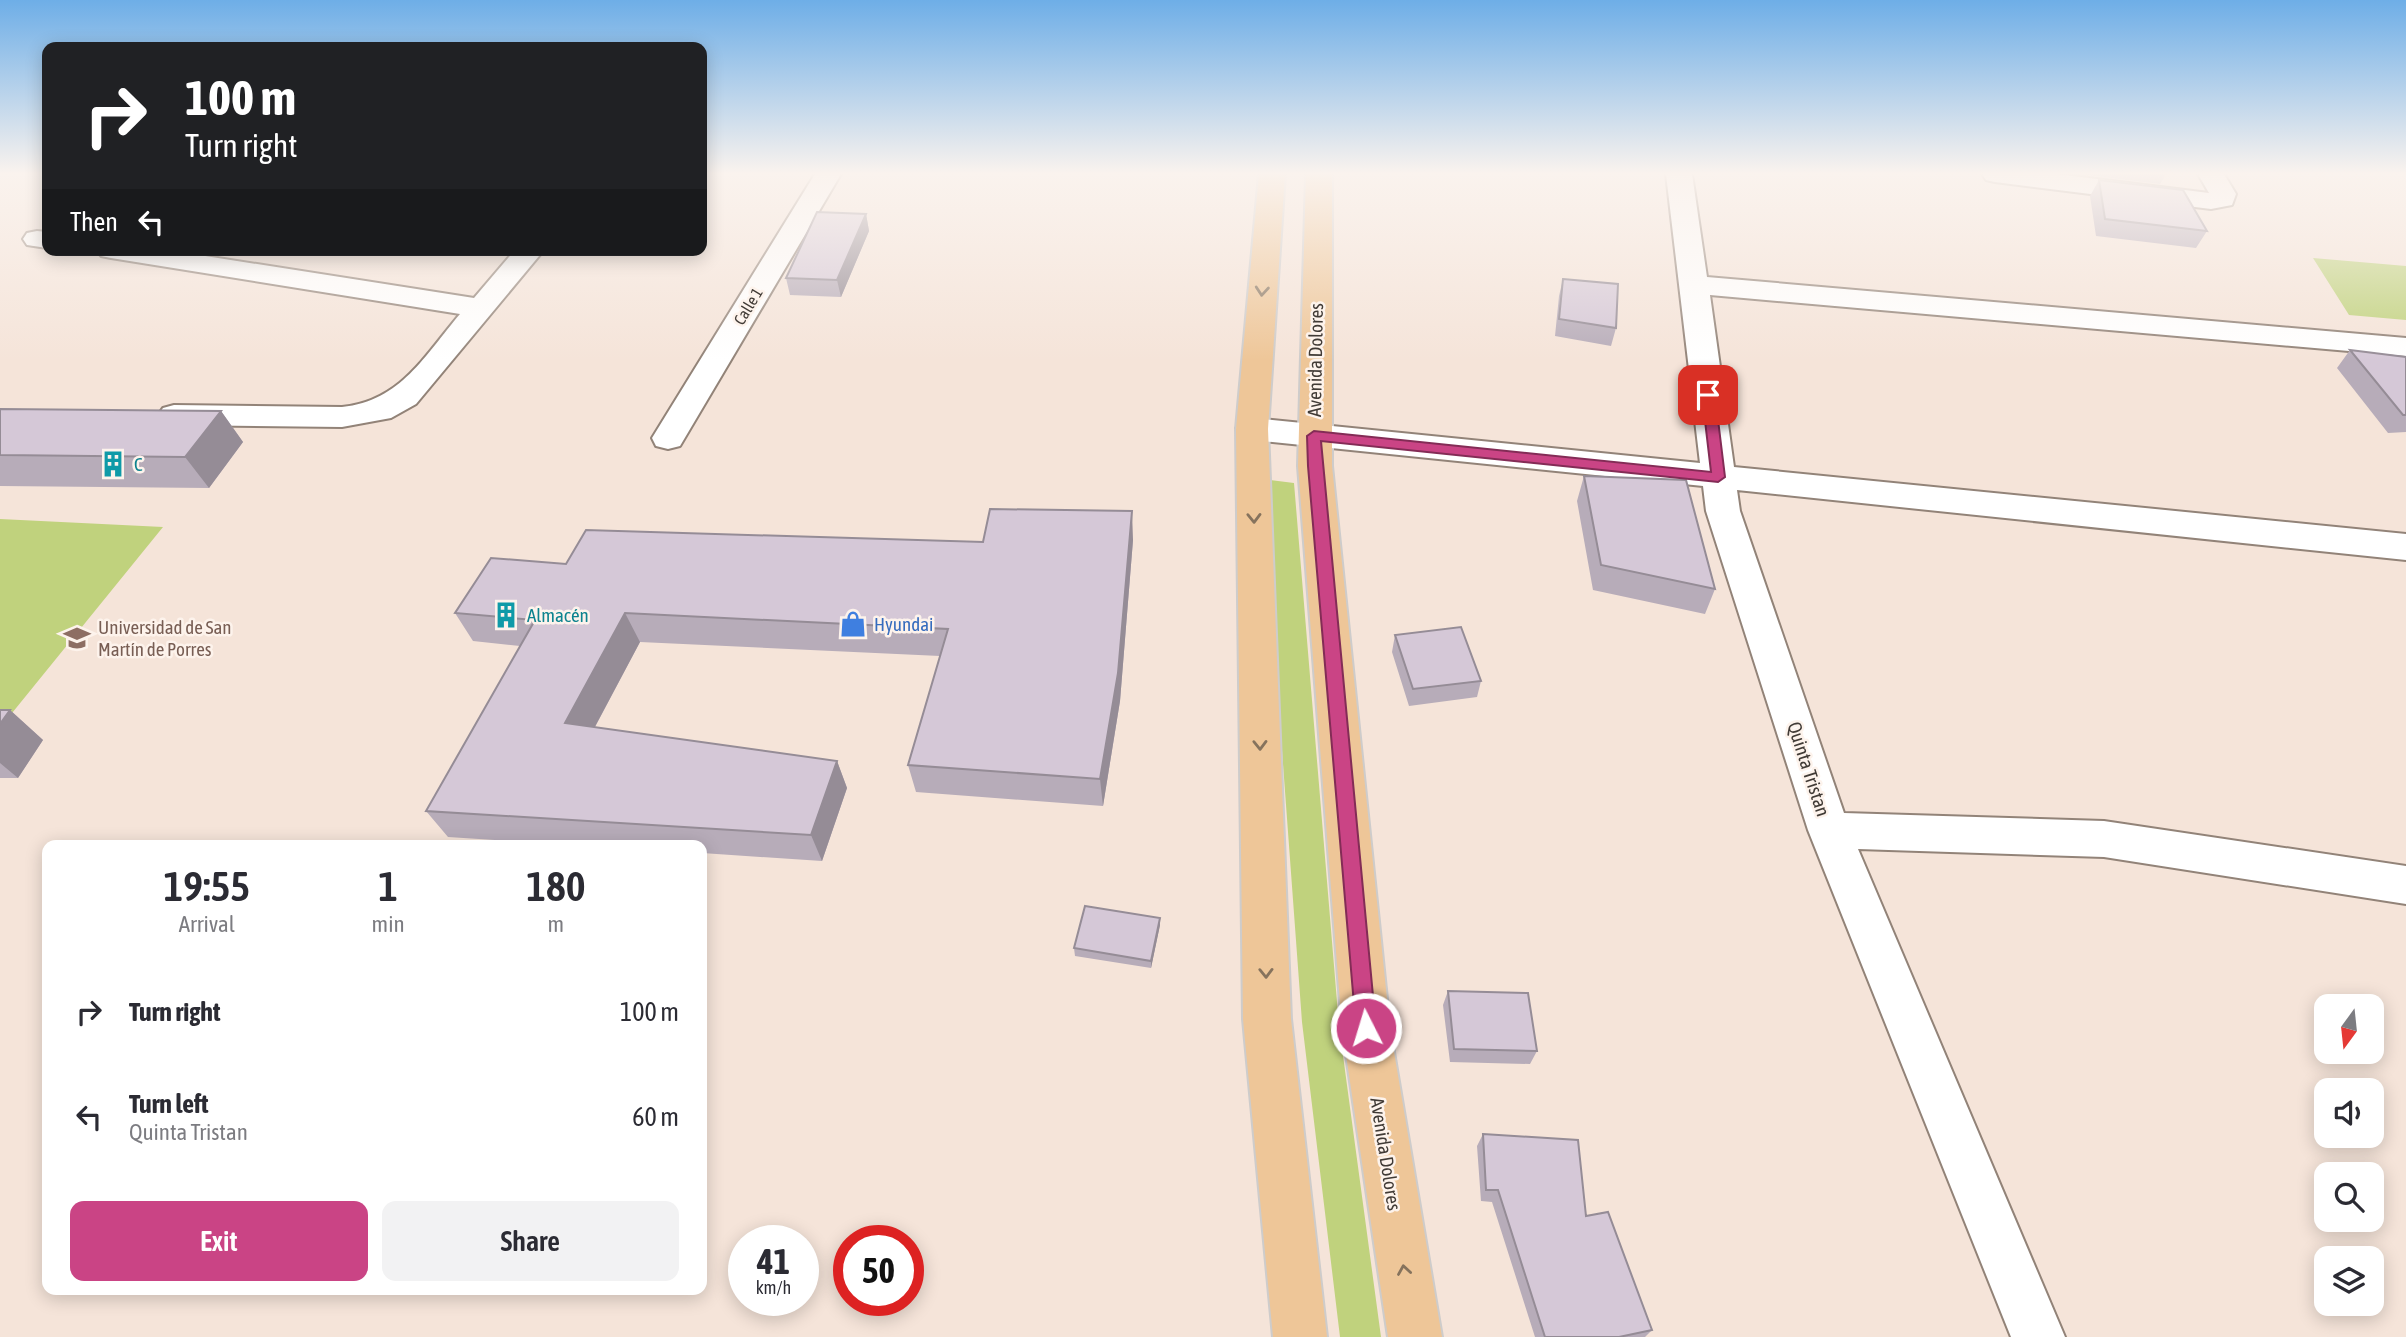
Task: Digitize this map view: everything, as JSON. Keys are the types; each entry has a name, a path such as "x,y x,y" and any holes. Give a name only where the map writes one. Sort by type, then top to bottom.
{"main road":[{"path":"1267,236 1251,429 1267,1019 1300,1337"},
{"name":"Avenida Dolores","path":"1319,236 1315,466 1366,1028 1415,1337"}],"street":[{"name":"Calle 1","path":"668,438 784,236"},
{"name":"Quinta Tristan","path":"1688,236 1723,511 1829,830 2038,1337"},
{"path":"149,256 481,308"},
{"path":"150,415 342,416 363,415 386,409 402,400 412,390 525,256"},
{"path":"1695,285 2406,347"},
{"path":"1251,429 2406,547"},
{"path":"1829,830 2104,839 2402,894"}],"green space":[{"path":"2313,258 2406,266 2406,320 2349,315"},
{"path":"1262,479 1294,483 1339,1026 1381,1337 1340,1337 1302,1022"},
{"path":"0,519 163,527 8,718 0,717"}],"building":[{"path":"806,236 856,236 837,280 786,278"},
{"path":"1563,279 1618,284 1616,328 1559,319"},
{"path":"2350,350 2406,357 2406,415 2403,415"},
{"path":"0,409 221,411 185,457 0,455"},
{"path":"1584,476 1686,480 1715,589 1601,565"},
{"path":"990,509 1132,511 1118,673 1100,779 908,765 948,629 625,613 565,723 837,761 811,835 426,811 535,620 455,613 491,558 566,564 586,530 983,542"},
{"path":"1461,627 1481,681 1413,689 1395,635"},
{"path":"0,710 10,710 0,724"},
{"path":"1085,906 1160,918 1151,961 1074,948"},
{"path":"1448,991 1528,993 1537,1051 1454,1049"},
{"path":"1483,1134 1578,1140 1586,1216 1608,1212 1652,1330 1619,1337 1545,1337 1498,1190 1486,1190"}],"place":[{"name":"C","path":"113,464"},
{"name":"Almacén","path":"506,615"},
{"name":"Hyundai","path":"853,624"},
{"name":"Universidad de San Martín de Porres","path":"77,638"}],"route":[{"path":"1366,1028 1314,436 1718,477 1708,395"}]}
